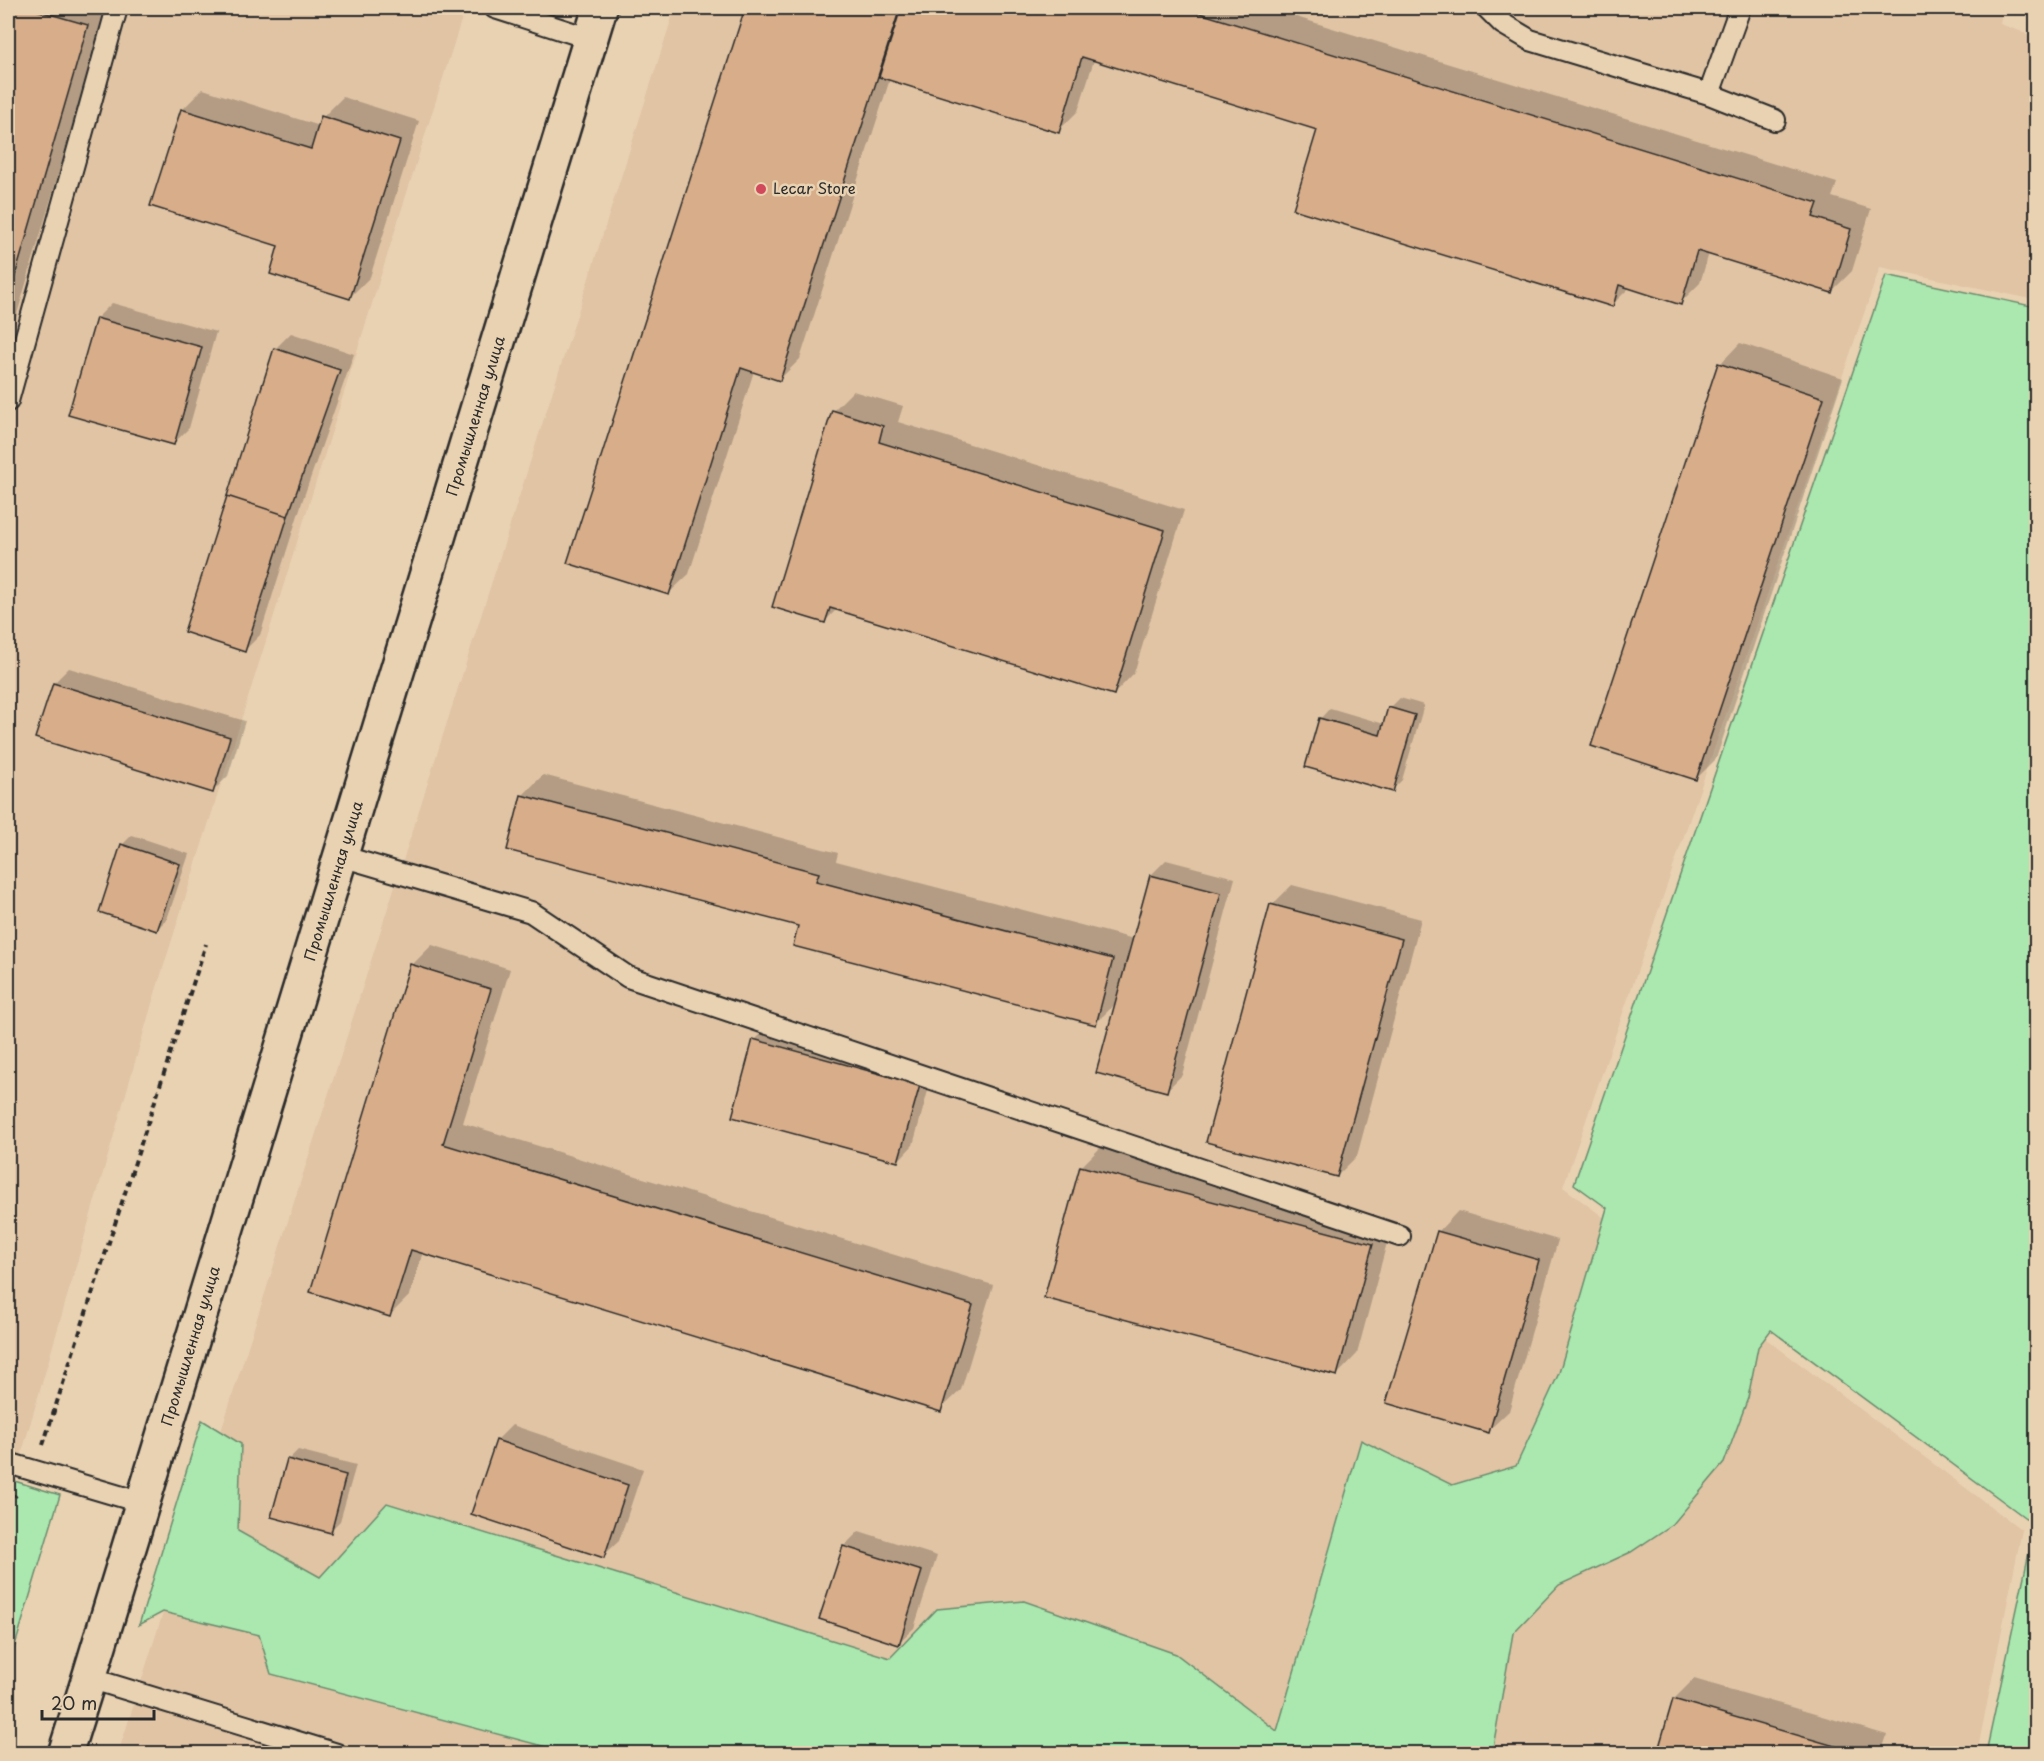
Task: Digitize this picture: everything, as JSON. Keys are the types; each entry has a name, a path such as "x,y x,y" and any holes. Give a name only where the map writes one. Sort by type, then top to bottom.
{"main road":[{"name":"Промышленная улица","path":"65,1754 600,8"}],"lane":[{"path":"8,401 117,8"},
{"path":"495,8 591,39"},
{"path":"1487,8 1503,24 1530,40 1709,94 1775,120"},
{"path":"1709,94 1740,8"},
{"path":"341,856 531,912 628,977 1400,1236"},
{"path":"8,1463 143,1503"},
{"path":"89,1678 337,1754"}],"path":[{"path":"8,1505 33,1478 206,944"}],"shaded area":[{"path":"8,8 465,8 153,1000 14,1480 60,1495 8,1669"},
{"path":"675,8 2003,8 2000,24 2036,37 2036,300 1880,267 1563,1187 2022,1530 1977,1753 118,1754"}],"green space":[{"path":"1886,275 2036,307 2036,1753 1986,1753 2035,1525 1771,1330 1758,1347 1748,1398 1724,1463 1673,1524 1631,1552 1559,1585 1513,1633 1492,1753 569,1753 271,1674 259,1635 163,1612 139,1625 202,1420 241,1444 238,1531 320,1577 387,1503 890,1658 937,1609 1024,1601 1176,1654 1277,1731 1361,1440 1452,1485 1516,1466 1559,1373 1607,1208 1574,1184"},
{"path":"8,1479 60,1495 8,1669"}],"building":[{"path":"8,8 29,8 88,25 8,300"},
{"path":"745,8 900,8 780,381 741,368 669,595 567,563"},
{"path":"901,8 1183,8 1818,203 1813,217 1851,229 1832,293 1697,251 1681,305 1619,285 1613,307 1293,209 1317,130 1082,57 1059,133 879,77"},
{"path":"181,109 311,149 321,116 400,141 350,299 270,274 278,246 150,206"},
{"path":"96,318 202,347 174,445 68,415"},
{"path":"274,348 340,370 288,516 227,496"},
{"path":"1718,363 1824,398 1696,780 1591,746"},
{"path":"832,410 883,426 879,442 1165,530 1114,695 830,608 825,623 772,607"},
{"path":"227,496 288,516 245,652 184,632"},
{"path":"53,683 230,737 213,793 35,738"},
{"path":"1388,707 1415,715 1393,792 1305,767 1319,718 1380,735"},
{"path":"521,795 819,873 816,881 1113,959 1096,1025 793,946 798,926 507,850"},
{"path":"121,844 180,864 157,931 99,912"},
{"path":"1150,875 1221,893 1167,1092 1096,1073"},
{"path":"1270,904 1402,939 1337,1177 1206,1142"},
{"path":"410,964 491,989 443,1144 973,1305 941,1412 411,1250 390,1317 310,1292"},
{"path":"753,1039 920,1085 898,1162 732,1117"},
{"path":"1080,1166 1373,1244 1337,1376 1044,1298"},
{"path":"1437,1231 1539,1260 1489,1433 1386,1403"},
{"path":"496,1440 628,1485 604,1558 471,1514"},
{"path":"287,1459 346,1475 331,1533 271,1517"},
{"path":"843,1546 922,1571 899,1645 819,1619"},
{"path":"1673,1699 1862,1754 1657,1754"}],"place":[{"name":"Lecar Store","path":"761,189"}]}
